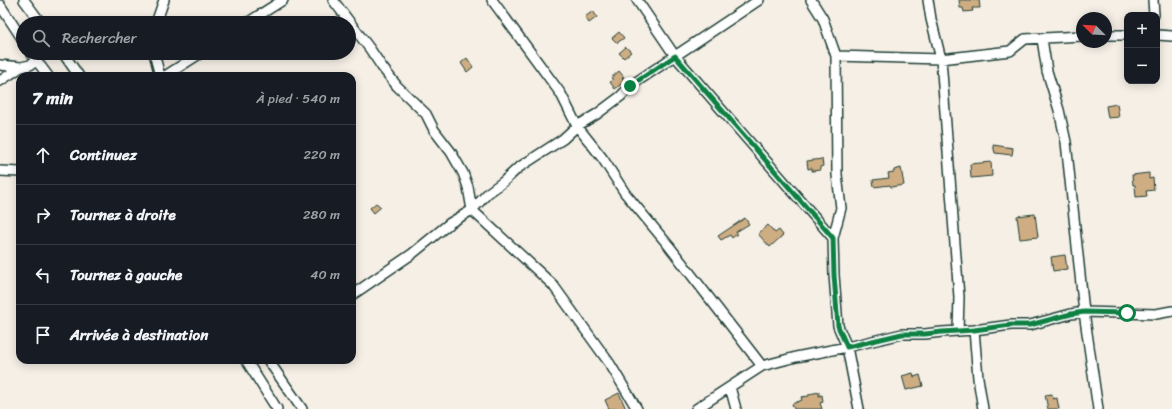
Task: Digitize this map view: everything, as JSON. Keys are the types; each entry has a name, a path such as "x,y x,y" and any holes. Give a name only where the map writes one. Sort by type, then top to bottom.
{"street":[{"path":"24,0 36,16"},
{"path":"158,16 164,0"},
{"path":"258,16 283,0"},
{"path":"332,0 344,16"},
{"path":"492,0 562,94 577,126 603,159 625,193 669,246 762,366"},
{"path":"637,0 675,56 833,238"},
{"path":"356,292 412,254 450,223 472,210 488,193 518,168 563,139 577,126 597,114 621,96 630,86 759,0"},
{"path":"811,0 823,19 836,56 837,175 841,208 833,238 834,275 838,326 847,347 859,409"},
{"path":"928,0 931,19 942,59 959,297 958,331"},
{"path":"1153,0 1154,12"},
{"path":"0,5 4,19 16,32"},
{"path":"356,31 382,68 397,86 426,114 434,130 451,152 463,173 468,186 472,210 553,284 610,364 637,409"},
{"path":"1112,35 1124,35"},
{"path":"1160,35 1172,36"},
{"path":"836,56 942,59 1010,51 1026,39 1076,36"},
{"path":"1042,39 1047,71 1059,110 1066,142 1084,312 1098,409"},
{"path":"68,60 76,72"},
{"path":"156,60 159,72"},
{"path":"171,72 190,60"},
{"path":"0,65 21,66 30,65 37,61 45,72"},
{"path":"0,80 21,66"},
{"path":"0,171 16,172"},
{"path":"696,409 762,366 808,354 847,347 902,334 925,334 1011,325 1030,325 1084,312 1156,314 1172,311"},
{"path":"974,330 978,378 983,409"},
{"path":"252,364 277,409"},
{"path":"271,364 302,409"},
{"path":"730,387 736,409"}],"building":[{"path":"959,0 979,0 980,8 972,8 973,11 964,12 963,8 960,8"},
{"path":"593,11 597,17 589,23 585,17"},
{"path":"619,32 624,38 617,43 612,38"},
{"path":"626,47 631,52 624,58 619,53"},
{"path":"467,58 473,67 467,72 461,63"},
{"path":"619,71 624,77 622,78 625,81 615,89 610,82 613,80 611,78"},
{"path":"1117,104 1119,117 1108,118 1106,106"},
{"path":"993,145 1013,148 1012,155 995,153"},
{"path":"822,159 823,166 820,167 820,170 812,171 812,168 808,169 807,161"},
{"path":"991,162 992,176 971,178 970,164"},
{"path":"901,168 904,185 874,187 873,180 889,178 888,173 894,172 894,170"},
{"path":"1149,173 1149,179 1153,178 1154,190 1146,191 1147,196 1136,197 1132,175"},
{"path":"376,203 381,207 374,213 370,208"},
{"path":"1035,214 1038,237 1020,239 1017,216"},
{"path":"745,218 749,224 736,232 737,234 732,238 730,235 721,240 718,236"},
{"path":"768,225 775,233 779,230 783,235 770,247 758,234"},
{"path":"1065,255 1067,269 1053,271 1051,257"},
{"path":"913,373 914,377 920,375 923,386 906,390 902,376"},
{"path":"819,392 819,396 822,395 823,402 820,403 822,409 794,409 792,404 802,400 801,397"},
{"path":"619,393 626,409 609,409 605,400"},
{"path":"1052,394 1053,399 1057,398 1059,409 1048,409 1045,395"}],"route":[{"path":"630,86 675,56 833,238 838,326 847,347 902,334 925,334 1011,325 1030,325 1084,312 1127,313"}]}
